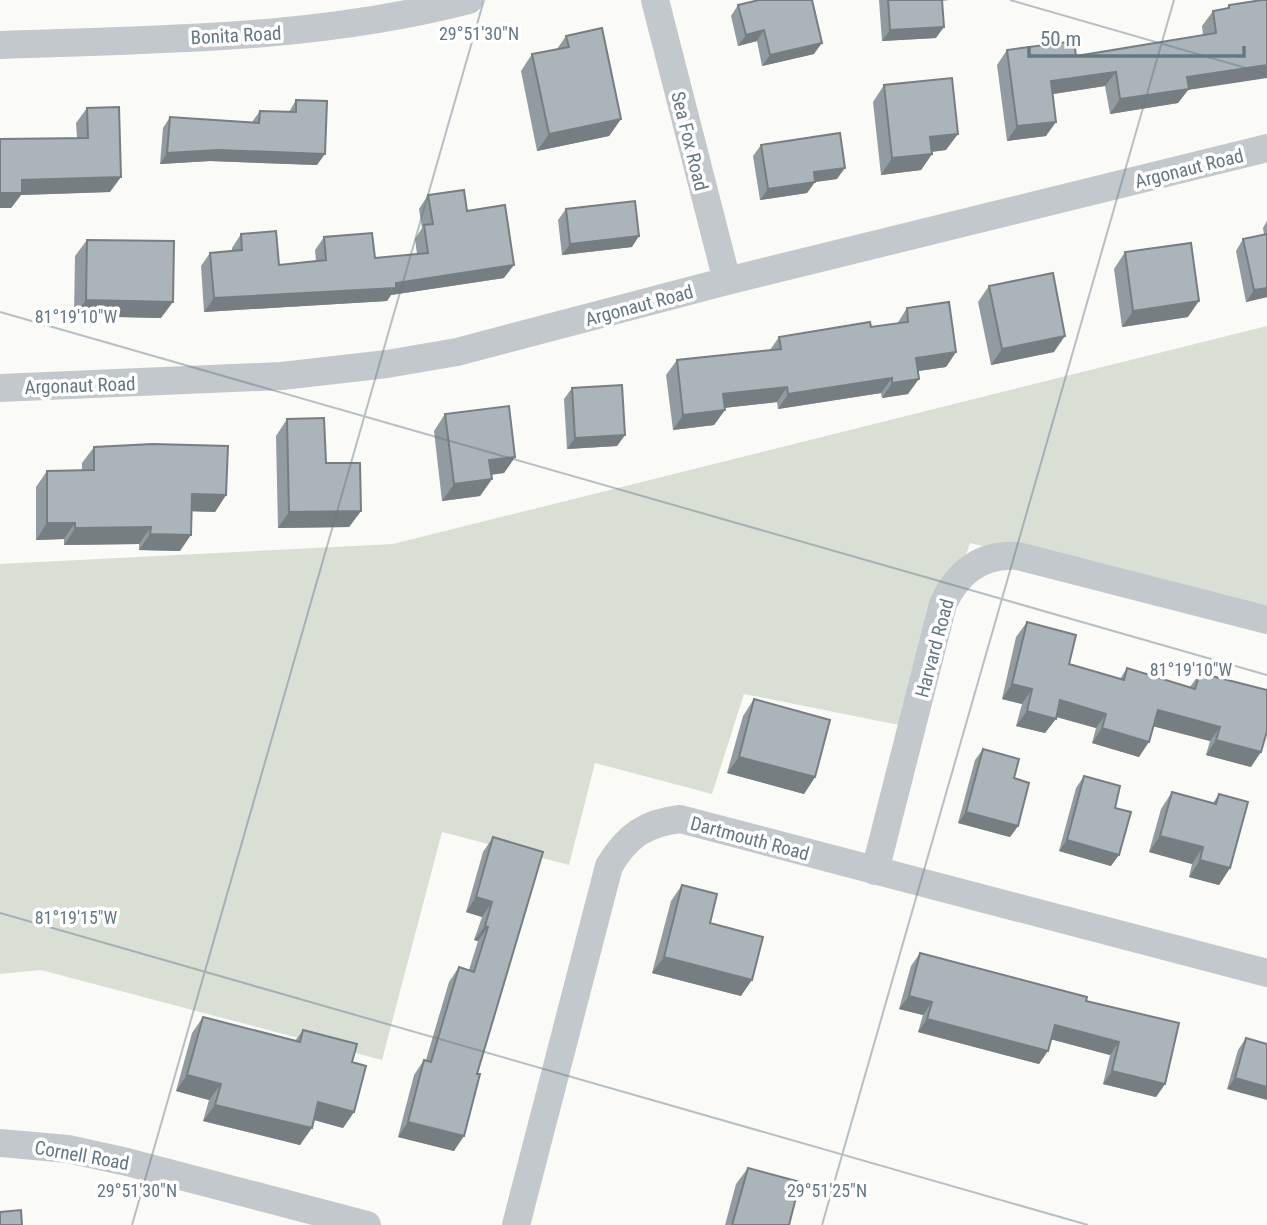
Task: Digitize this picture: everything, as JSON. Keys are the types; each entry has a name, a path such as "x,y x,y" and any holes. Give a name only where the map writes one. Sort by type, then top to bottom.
{"street":[{"name":"Bonita Road","path":"0,46 230,37 304,31 377,21 469,0"},
{"name":"Sea Fox Road","path":"655,0 727,281"},
{"name":"Argonaut Road","path":"0,388 282,376 387,364 527,336 727,281 1267,148"},
{"name":"Harvard Road","path":"875,871 943,604 952,585 967,569 986,559 1018,556 1267,620"},
{"name":"Dartmouth Road","path":"516,1225 609,866 621,847 637,831 657,822 680,819 1267,973"},
{"name":"Cornell Road","path":"0,1143 68,1149 127,1161 367,1225"}],"shaded area":[{"path":"1267,326 1267,617 970,543 909,727 744,694 712,794 595,763 569,865 442,832 382,1060 41,970 0,974 0,564 393,544"}],"building":[{"path":"759,0 812,0 822,43 770,55 764,30 746,35 738,5"},
{"path":"888,0 942,0 944,27 890,30"},
{"path":"1267,0 1267,65 1187,77 1189,89 1120,99 1116,72 1051,81 1056,122 1017,126 1007,50 1074,41 1076,56 1216,33 1213,11 1229,8 1229,5"},
{"path":"602,28 621,119 549,134 532,54 569,47 566,36"},
{"path":"952,78 958,134 930,137 932,154 892,158 884,85"},
{"path":"296,100 327,101 325,154 218,150 167,153 170,117 259,123 260,111 296,112"},
{"path":"119,107 121,177 22,180 22,193 0,193 0,139 88,138 87,108"},
{"path":"840,133 845,168 814,172 815,182 768,189 761,145"},
{"path":"464,190 467,211 505,205 514,265 396,283 396,288 214,298 210,253 242,250 241,234 276,231 279,265 326,260 324,237 372,233 375,258 428,253 424,225 433,224 428,195"},
{"path":"635,201 639,236 570,244 566,209"},
{"path":"1267,234 1267,288 1254,290 1243,239"},
{"path":"87,240 174,241 173,302 86,300"},
{"path":"1191,243 1199,301 1133,311 1125,252"},
{"path":"1053,273 1065,336 1002,349 989,286"},
{"path":"949,302 956,352 916,358 919,379 892,383 892,378 788,394 787,387 723,394 725,410 683,415 677,360 781,349 779,337 870,322 871,327 908,322 907,308"},
{"path":"622,385 625,435 575,438 572,388"},
{"path":"509,406 515,457 489,460 492,479 454,484 445,414"},
{"path":"324,418 326,463 360,463 361,511 289,512 287,419"},
{"path":"153,444 228,446 226,495 192,494 191,535 150,534 151,527 75,528 75,523 47,523 47,471 94,470 94,447"},
{"path":"1027,622 1076,635 1069,664 1124,680 1127,668 1195,689 1200,673 1267,690 1267,731 1261,752 1216,740 1220,727 1158,710 1149,742 1102,728 1106,714 1060,700 1056,719 1027,711 1032,689 1012,684"},
{"path":"754,699 830,720 815,777 739,757"},
{"path":"983,749 1019,759 1014,778 1029,783 1018,826 966,812"},
{"path":"1084,776 1120,786 1115,808 1131,812 1119,855 1067,840"},
{"path":"1172,792 1216,804 1219,794 1248,802 1230,868 1200,860 1203,847 1160,836"},
{"path":"493,837 543,852 477,1074 480,1074 464,1136 408,1122 424,1060 431,1062 459,967 474,972 488,927 485,926 492,902 476,897"},
{"path":"682,885 717,894 710,923 763,937 752,980 664,957"},
{"path":"920,953 1087,997 1086,1001 1179,1023 1165,1084 1112,1071 1119,1042 1055,1025 1048,1051 927,1019 932,1002 909,996"},
{"path":"203,1017 300,1042 303,1030 357,1044 352,1062 366,1066 354,1112 318,1102 312,1128 215,1105 221,1084 187,1075"},
{"path":"1246,1038 1267,1044 1267,1087 1235,1078"},
{"path":"748,1168 800,1182 789,1225 732,1225"},
{"path":"21,1210 22,1225 0,1225 0,1212"}]}
